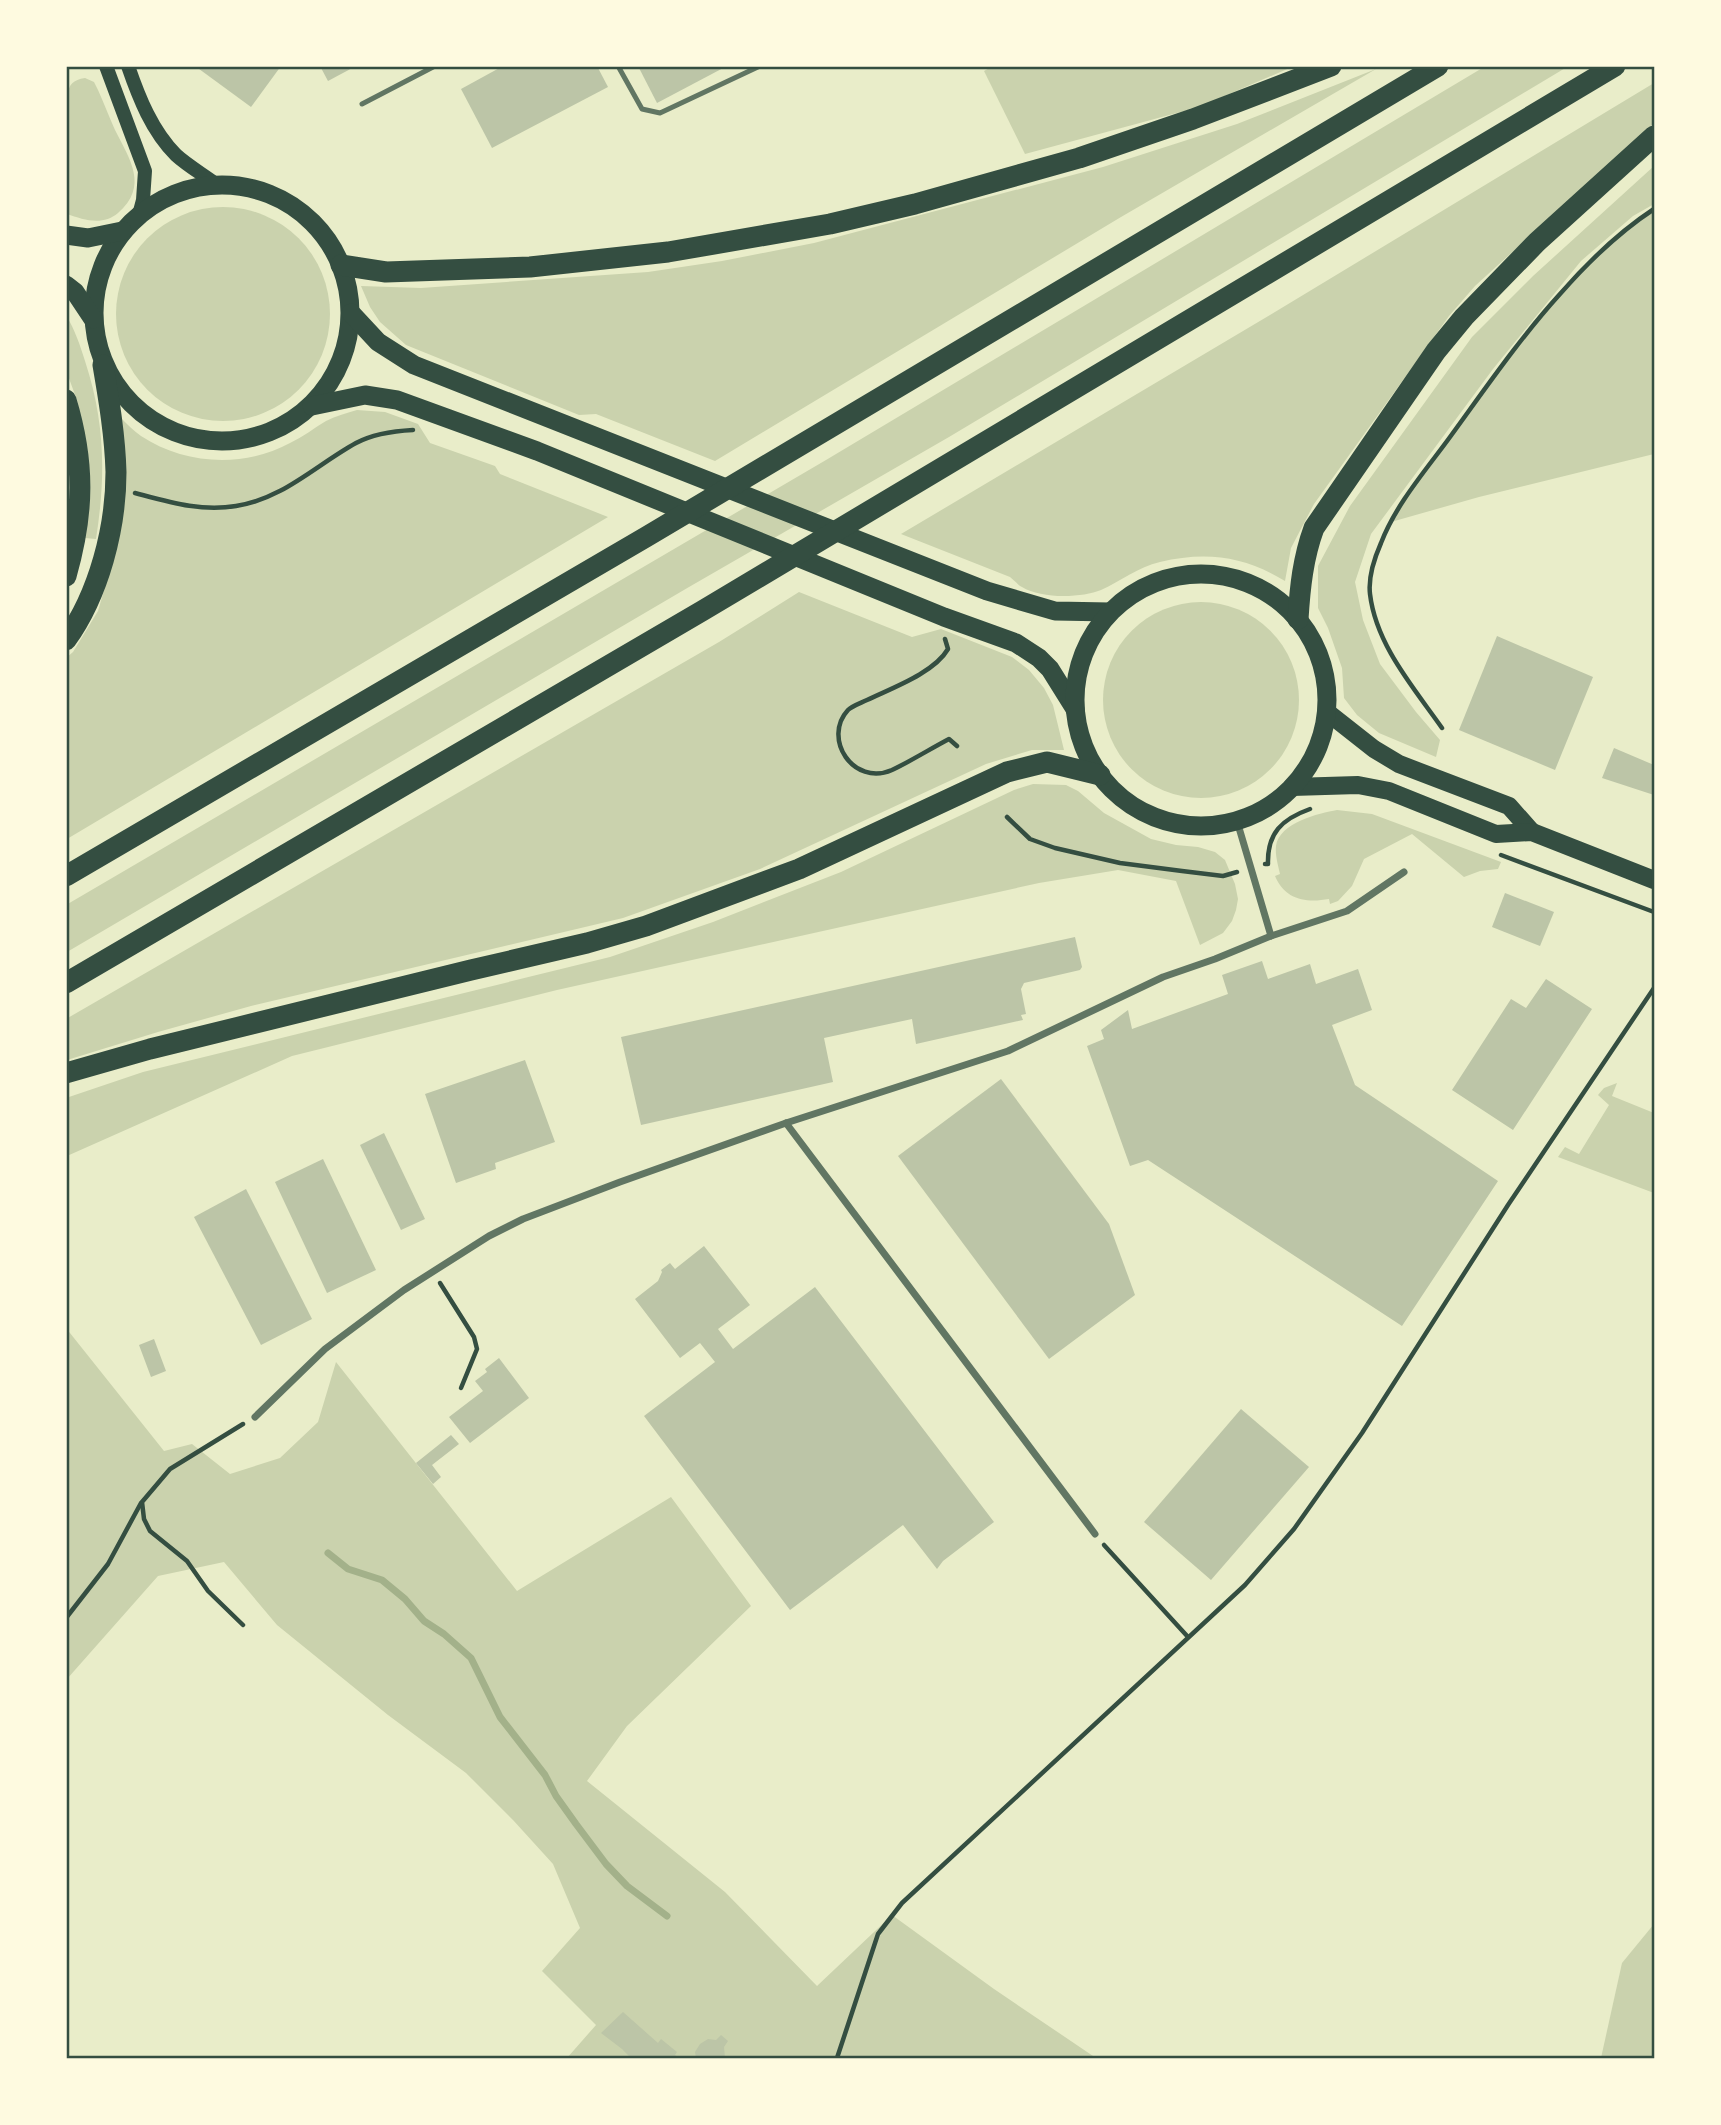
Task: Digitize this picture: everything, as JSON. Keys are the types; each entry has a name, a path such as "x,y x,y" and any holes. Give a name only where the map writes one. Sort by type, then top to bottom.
{"highway":[{"path":"341,265 386,272 530,267 668,252 830,224 915,204 1079,158 1193,120 1331,66"},
{"path":"66,876 646,537 1438,66"},
{"path":"66,983 692,617 1615,66"},
{"path":"1298,619 1300,581 1305,553 1314,528 1436,351 1464,317 1537,242 1654,136"},
{"path":"66,640 90,599 105,554 113,507 116,472 112,423 93,319 94,295 100,272 122,231 139,215 163,199 189,189 217,185 239,186 261,191 291,206 317,227 331,245 341,265 348,288 351,313 348,339 341,363 329,386 312,406 287,425 258,437 228,442 197,440 167,430 141,414 119,391 103,365"},
{"path":"66,235 88,237 122,231"},
{"path":"66,285 75,292 93,319"},
{"path":"351,313 378,342 414,365 987,591 1055,611 1111,612"},
{"path":"312,406 365,395 397,400 537,451 940,626 1016,643 1039,658 1050,670 1075,709"},
{"path":"66,400 73,421 80,466 74,551 66,576"},
{"path":"1191,574 1221,575 1250,583 1276,598 1298,619 1312,639 1322,663 1327,687 1327,712 1321,740 1310,765 1292,787 1267,807 1237,821 1207,826 1176,824 1147,814 1121,797 1100,775 1083,743 1075,709 1077,677 1084,653 1095,631 1111,612 1134,593 1161,580 1191,574"},
{"path":"66,1073 150,1049 587,943 646,926 799,869 1007,772 1047,762 1100,775"}],"main road":[{"path":"106,66 145,172 144,200 139,215"},
{"path":"128,66 154,128 177,155 217,185"},
{"path":"1327,712 1374,749 1399,764 1510,806 1532,832"},
{"path":"1292,787 1358,785 1389,791 1496,834 1532,832 1654,880"}],"street":[{"path":"1237,821 1271,936"},
{"path":"255,1416 326,1349 404,1290 488,1237 535,1214 786,1123 1008,1051 1139,987 1271,936 1346,911 1404,873"},
{"path":"786,1123 1095,1534"}],"lane":[{"path":"362,104 435,66"},
{"path":"618,66 642,109 660,113 760,66"}],"path":[{"path":"1442,728 1399,667 1382,637 1370,593 1371,570 1381,542 1419,480 1496,373 1559,295 1630,225 1654,209"},
{"path":"134,492 183,506 237,506 278,492 356,443 393,431 415,429"},
{"path":"940,626 948,649 942,660 849,709 840,725 840,745 851,764 859,771 874,775 890,771 949,739 957,746"},
{"path":"1007,817 1030,839 1055,848 1120,863 1223,876 1268,863 1271,838 1287,820 1316,807"},
{"path":"1489,850 1654,912"},
{"path":"837,2059 878,1934 902,1903 1245,1585 1294,1529 1362,1433 1508,1205 1654,988"},
{"path":"432,1272 474,1337 477,1349 461,1388"},
{"path":"66,1618 108,1564 142,1502 170,1469 255,1416"},
{"path":"142,1502 144,1519 150,1531 187,1561 208,1591 243,1625"},
{"path":"1095,1534 1188,1637"}],"green space":[{"path":"993,66 1292,67 1199,107 1025,154 984,71"},
{"path":"1484,67 1567,67 949,437 67,952 66,905 826,460"},
{"path":"1376,69 1121,217 715,461 596,414 579,415 406,345 380,322 361,286 421,288 648,272 814,243 1103,167 1237,124"},
{"path":"85,78 94,82 134,173 133,193 127,203 112,217 100,221 67,214 67,96 72,83"},
{"path":"1654,83 1654,123 1475,286 1449,316 1314,504 1291,548 1285,581 1240,561 1193,557 1152,564 1093,593 1073,596 1040,594 1020,586 1010,577 901,534 1270,315"},
{"path":"1654,166 1654,204 1633,216 1581,261 1493,369 1371,534 1355,582 1363,620 1380,664 1440,740 1436,757 1379,733 1357,715 1344,698 1342,668 1318,608 1318,566 1350,506 1472,337 1533,276"},
{"path":"223,207 264,215 282,225 298,239 312,255 322,273 330,314 322,355 312,373 298,389 282,403 264,413 223,421 182,413 164,403 148,389 134,373 124,355 116,314 124,273 134,255 148,239 164,225 182,215"},
{"path":"1654,209 1654,454 1479,497 1391,522 1496,373 1559,295 1604,249"},
{"path":"66,315 75,332 92,384 100,427 102,471 96,539 85,538 85,443 77,400 67,373"},
{"path":"357,410 385,412 418,424 430,443 495,466 500,474 608,517 67,839 66,658 73,652 98,611 118,542 121,418 133,430 158,446 195,458 215,460 254,457 272,451 295,441 326,421"},
{"path":"799,592 912,637 941,629 1012,657 1029,670 1044,688 1053,705 1064,750 1032,750 986,764 760,869 623,918 251,1006 67,1060 66,1019 719,642"},
{"path":"1201,602 1239,609 1256,618 1270,631 1283,645 1292,662 1299,700 1292,738 1283,755 1270,769 1256,782 1239,791 1201,798 1163,791 1146,782 1132,769 1119,755 1110,738 1103,700 1110,662 1119,645 1132,631 1146,618 1163,609"},
{"path":"1033,784 1066,785 1078,791 1104,813 1151,839 1215,852 1225,860 1235,884 1238,899 1232,921 1223,933 1200,945 1176,881 1118,870 1039,883 557,990 292,1056 67,1156 66,1098 143,1072 610,957 713,922 841,872 1014,790"},
{"path":"1337,810 1372,814 1501,862 1498,869 1480,871 1464,877 1412,834 1364,859 1352,886 1338,901 1330,904 1329,899 1304,900 1290,895 1275,876 1280,874 1276,853 1279,838 1284,831 1301,820"},
{"path":"1617,1083 1612,1096 1654,1113 1654,1193 1558,1157 1565,1147 1579,1154 1609,1105 1598,1095 1604,1088"},
{"path":"66,1328 164,1451 192,1444 230,1474 280,1458 318,1422 336,1362 517,1591 671,1497 751,1606 627,1726 587,1781 725,1892 817,1986 892,1915 1096,2058 567,2058 596,2025 542,1971 580,1928 553,1864 466,1773 388,1715 277,1625 224,1562 158,1576 67,1679"},
{"path":"1654,1924 1654,2058 1601,2058 1622,1963"}],"building":[{"path":"195,66 281,66 251,107"},
{"path":"320,66 356,66 328,81"},
{"path":"503,66 597,66 608,87 492,148 461,89"},
{"path":"638,66 727,66 657,103"},
{"path":"1497,636 1593,677 1555,770 1459,730"},
{"path":"1614,748 1654,765 1654,795 1602,778"},
{"path":"1505,893 1554,912 1540,946 1492,927"},
{"path":"1075,937 1082,967 1080,970 1024,983 1021,989 1026,1014 1021,1015 1023,1020 916,1044 912,1019 824,1038 833,1082 641,1125 621,1037"},
{"path":"1262,961 1268,979 1310,964 1316,984 1358,969 1372,1010 1332,1025 1355,1085 1498,1181 1402,1326 1148,1160 1130,1166 1087,1046 1104,1039 1101,1030 1128,1010 1132,1029 1228,994 1222,975"},
{"path":"1546,979 1592,1009 1513,1130 1452,1090 1511,999 1526,1008"},
{"path":"525,1060 555,1142 495,1163 496,1169 456,1183 425,1094"},
{"path":"1001,1079 1109,1224 1135,1295 1049,1359 898,1156"},
{"path":"384,1133 425,1219 401,1230 360,1145"},
{"path":"323,1159 376,1270 327,1293 275,1182"},
{"path":"246,1189 312,1319 261,1345 194,1217"},
{"path":"704,1246 750,1305 718,1329 733,1349 815,1287 994,1522 943,1561 937,1569 903,1525 790,1610 644,1416 715,1362 700,1343 680,1358 635,1299 658,1281 661,1270 670,1263 675,1269"},
{"path":"154,1339 166,1371 151,1377 139,1345"},
{"path":"499,1358 529,1398 470,1443 449,1417 483,1391 475,1381"},
{"path":"1241,1409 1309,1467 1211,1580 1144,1522"},
{"path":"451,1435 459,1444 432,1465 441,1477 433,1484 416,1463"},
{"path":"623,2012 658,2043 661,2039 677,2052 675,2055 679,2058 627,2058 629,2056 622,2049 601,2033"},
{"path":"721,2035 728,2041 724,2047 725,2058 696,2058 695,2052 700,2044 708,2039 716,2040"}],"waterway":[{"path":"328,1553 348,1569 382,1580 405,1599 424,1621 444,1634 471,1658 500,1717 545,1775 556,1796 606,1864 627,1886 667,1916"}]}
